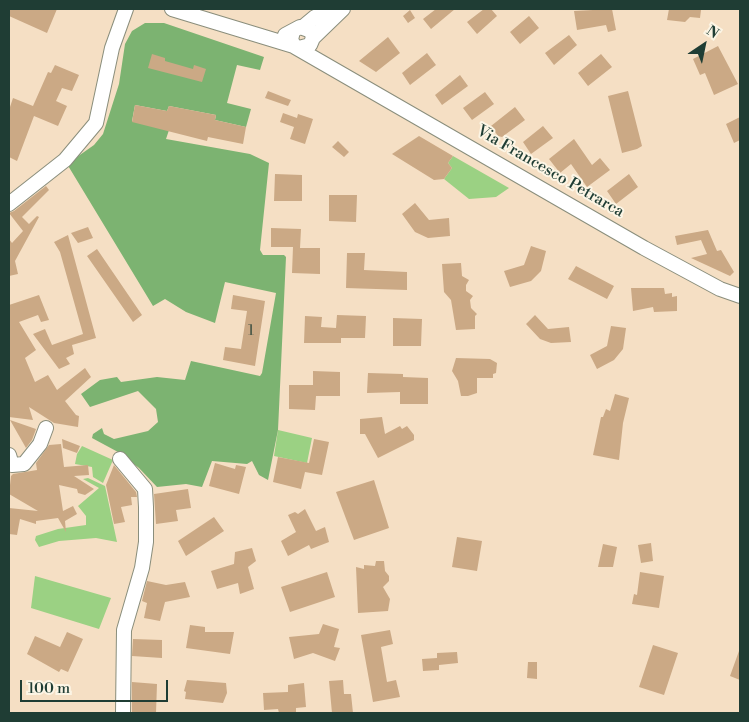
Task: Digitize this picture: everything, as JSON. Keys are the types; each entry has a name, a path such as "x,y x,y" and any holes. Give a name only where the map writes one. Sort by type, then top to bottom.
{"street":[{"path":"9,204 65,160 96,123 112,48 126,9"},
{"name":"Via Francesco Petrarca","path":"172,9 298,48 644,248 720,289 740,296"},
{"path":"270,39 288,34 320,14 334,9"},
{"path":"298,29 291,40 298,48 307,48 343,9"},
{"path":"298,29 311,31 313,40"},
{"name":"Via Francesco Petrarca","path":"313,40 344,74"},
{"path":"9,455 12,465 24,464 40,444 46,428"},
{"path":"120,459 145,489 146,507 146,542 142,568 124,630 123,713"}],"green space":[{"path":"145,23 164,23 264,57 260,70 237,65 227,103 251,109 246,127 215,120 216,115 169,106 167,111 135,105 132,121 169,130 166,139 250,154 269,163 260,250 263,255 284,255 286,257 278,430 268,480 259,475 252,461 247,464 212,461 202,487 186,484 157,487 139,468 118,452 92,438 93,434 102,428 104,434 114,439 148,431 158,422 156,409 138,391 90,407 81,394 100,380 117,377 121,382 157,377 185,380 191,361 260,376 276,293 225,282 215,323 186,312 165,299 153,306 67,164 94,145 103,134 119,84 125,44 132,31"},
{"path":"453,156 509,188 496,197 469,199 444,179 452,168 448,163"},
{"path":"278,430 312,438 307,463 274,456"},
{"path":"82,446 113,460 103,483 93,477 92,467 75,464 77,454"},
{"path":"88,478 105,486 117,542 96,538 59,541 39,547 35,540 36,536 58,529 86,525 86,516 78,506 99,488 83,479"},
{"path":"35,576 111,598 99,629 31,608"}],"building":[{"path":"9,9 57,9 47,33 9,16"},
{"path":"436,9 455,9 431,29 423,19"},
{"path":"484,9 491,9 497,16 477,34 467,22"},
{"path":"612,9 616,30 608,32 606,25 577,30 574,11"},
{"path":"669,9 701,10 700,18 690,17 685,22 667,20"},
{"path":"410,10 415,18 408,23 403,16"},
{"path":"529,16 539,28 520,44 510,32"},
{"path":"569,35 577,45 554,65 545,53"},
{"path":"388,37 400,53 376,72 359,61"},
{"path":"718,46 738,84 714,95 705,73 700,75 693,59"},
{"path":"427,53 436,65 410,85 402,73"},
{"path":"152,54 165,58 165,61 193,69 194,65 206,69 202,82 148,68"},
{"path":"601,54 612,67 588,86 578,73"},
{"path":"55,65 79,75 72,91 62,88 56,101 67,106 58,126 34,116 17,161 9,157 9,110 13,98 33,106 48,72 51,73"},
{"path":"460,75 468,86 442,105 435,95"},
{"path":"268,91 291,100 288,106 265,98"},
{"path":"628,91 642,146 622,153 608,96"},
{"path":"485,92 494,104 472,120 463,108"},
{"path":"135,105 167,111 169,106 216,115 215,120 246,127 243,144 208,137 207,141 132,122"},
{"path":"515,107 525,120 502,137 498,136 491,126"},
{"path":"283,113 297,118 298,114 313,119 305,144 290,139 294,127 280,122"},
{"path":"740,117 740,140 734,143 726,124"},
{"path":"543,126 553,138 531,154 523,142"},
{"path":"419,136 453,156 448,163 452,168 444,179 434,180 392,154"},
{"path":"574,139 592,165 600,158 610,170 587,187 571,164 560,173 549,159"},
{"path":"338,141 349,152 344,157 332,147"},
{"path":"275,174 302,175 302,201 274,201"},
{"path":"629,174 638,187 616,204 607,191"},
{"path":"46,186 49,190 22,217 29,224 37,216 39,217 15,261 18,274 9,276 9,239 12,243 23,231 9,213"},
{"path":"329,195 357,195 356,222 329,221"},
{"path":"415,203 429,220 449,218 450,236 428,238 415,232 402,214"},
{"path":"88,227 93,238 78,243 71,233"},
{"path":"271,228 301,229 300,248 320,248 320,274 292,273 293,247 271,247"},
{"path":"708,230 717,251 721,250 734,272 730,276 691,258 707,254 701,240 677,245 675,236"},
{"path":"68,235 96,338 72,345 74,354 66,358 70,364 59,369 33,334 45,329 52,345 83,334 60,252 54,242"},
{"path":"531,246 546,251 541,271 531,281 510,287 504,271 524,265"},
{"path":"97,249 142,315 133,322 87,256"},
{"path":"347,253 365,253 364,270 407,272 407,290 346,288"},
{"path":"461,263 462,276 469,280 466,285 466,291 473,296 470,300 471,308 477,314 475,316 475,329 456,330 451,300 444,292 442,264"},
{"path":"576,266 614,286 607,299 568,279"},
{"path":"631,288 664,288 665,294 672,293 672,297 677,296 677,311 654,312 653,307 633,311"},
{"path":"39,295 49,320 41,322 38,315 19,322 36,350 25,358 35,382 48,375 57,390 85,368 91,377 65,401 76,415 79,416 78,427 54,423 29,407 33,420 9,417 9,305"},
{"path":"233,295 265,301 255,366 223,360 225,347 241,349 247,311 231,309"},
{"path":"337,315 366,316 365,338 341,338 341,343 304,343 305,316 322,317 321,327 336,328"},
{"path":"535,315 548,329 569,327 571,342 551,343 540,339 526,324"},
{"path":"393,318 422,319 421,346 393,346"},
{"path":"611,326 626,328 623,349 614,360 597,369 590,355 607,346"},
{"path":"456,358 490,359 497,363 496,373 493,374 493,378 477,378 477,393 461,396 458,381 452,371"},
{"path":"313,371 340,372 340,396 316,396 315,410 289,409 289,385 313,385"},
{"path":"368,373 403,374 403,377 428,378 428,404 400,404 400,392 367,393"},
{"path":"615,394 629,398 623,423 619,460 593,455 601,417 603,417 606,409 610,411"},
{"path":"382,417 385,434 400,426 402,429 407,426 414,435 414,440 378,458 365,434 360,434 360,419"},
{"path":"10,420 36,429 32,440 26,448"},
{"path":"62,439 80,446 77,453 63,448"},
{"path":"314,439 329,442 322,475 305,472 301,489 273,482 278,457 309,463"},
{"path":"61,444 64,467 88,465 89,475 74,476 94,489 85,495 78,493 77,489 59,485 63,511 73,506 77,514 65,521 66,532 58,518 36,521 36,524 20,519 17,535 9,534 9,508 38,511 9,494 11,476 37,470 36,463 49,445"},
{"path":"215,463 235,469 236,465 246,467 239,494 209,486"},
{"path":"114,465 136,492 137,497 131,497 132,505 121,507 125,522 114,524 106,485"},
{"path":"374,480 389,528 354,540 336,492"},
{"path":"188,489 191,508 176,510 178,521 156,524 154,494"},
{"path":"305,509 316,531 325,527 329,542 311,549 309,545 288,556 281,541 296,532 288,515 295,512 298,514"},
{"path":"214,517 224,531 186,556 178,541"},
{"path":"457,537 482,541 477,571 452,567"},
{"path":"651,543 653,561 641,563 638,545"},
{"path":"603,544 617,547 613,567 598,567"},
{"path":"252,548 256,561 248,567 254,589 240,594 238,583 217,589 211,571 234,564 235,552"},
{"path":"376,561 384,561 385,571 389,576 389,581 383,587 390,599 388,611 358,613 356,567 364,569 364,565 375,566"},
{"path":"327,572 335,597 290,612 281,587"},
{"path":"640,572 664,576 659,608 632,604 634,594 637,595"},
{"path":"147,581 166,585 185,582 190,597 165,602 160,621 144,618 147,603 142,601"},
{"path":"323,624 339,629 334,647 340,648 335,661 313,653 294,659 289,637 319,634"},
{"path":"190,625 205,627 205,632 234,632 230,654 186,648"},
{"path":"390,630 393,644 381,647 387,682 396,680 400,697 373,702 361,635"},
{"path":"67,632 83,639 68,672 61,669 59,672 27,654 35,636 60,647"},
{"path":"133,639 162,640 162,658 132,656"},
{"path":"653,645 678,653 664,695 639,687"},
{"path":"457,652 458,663 439,665 439,670 423,671 422,659 437,658 437,653"},
{"path":"740,652 740,680 730,676"},
{"path":"528,662 537,662 537,679 527,678"},
{"path":"187,680 226,683 227,693 223,703 185,699 186,692 184,691"},
{"path":"343,680 344,694 351,694 353,713 332,713 329,681"},
{"path":"132,682 157,684 156,713 132,713"},
{"path":"304,683 306,707 296,708 296,713 279,713 278,709 264,710 263,693 288,692 288,685"}]}
